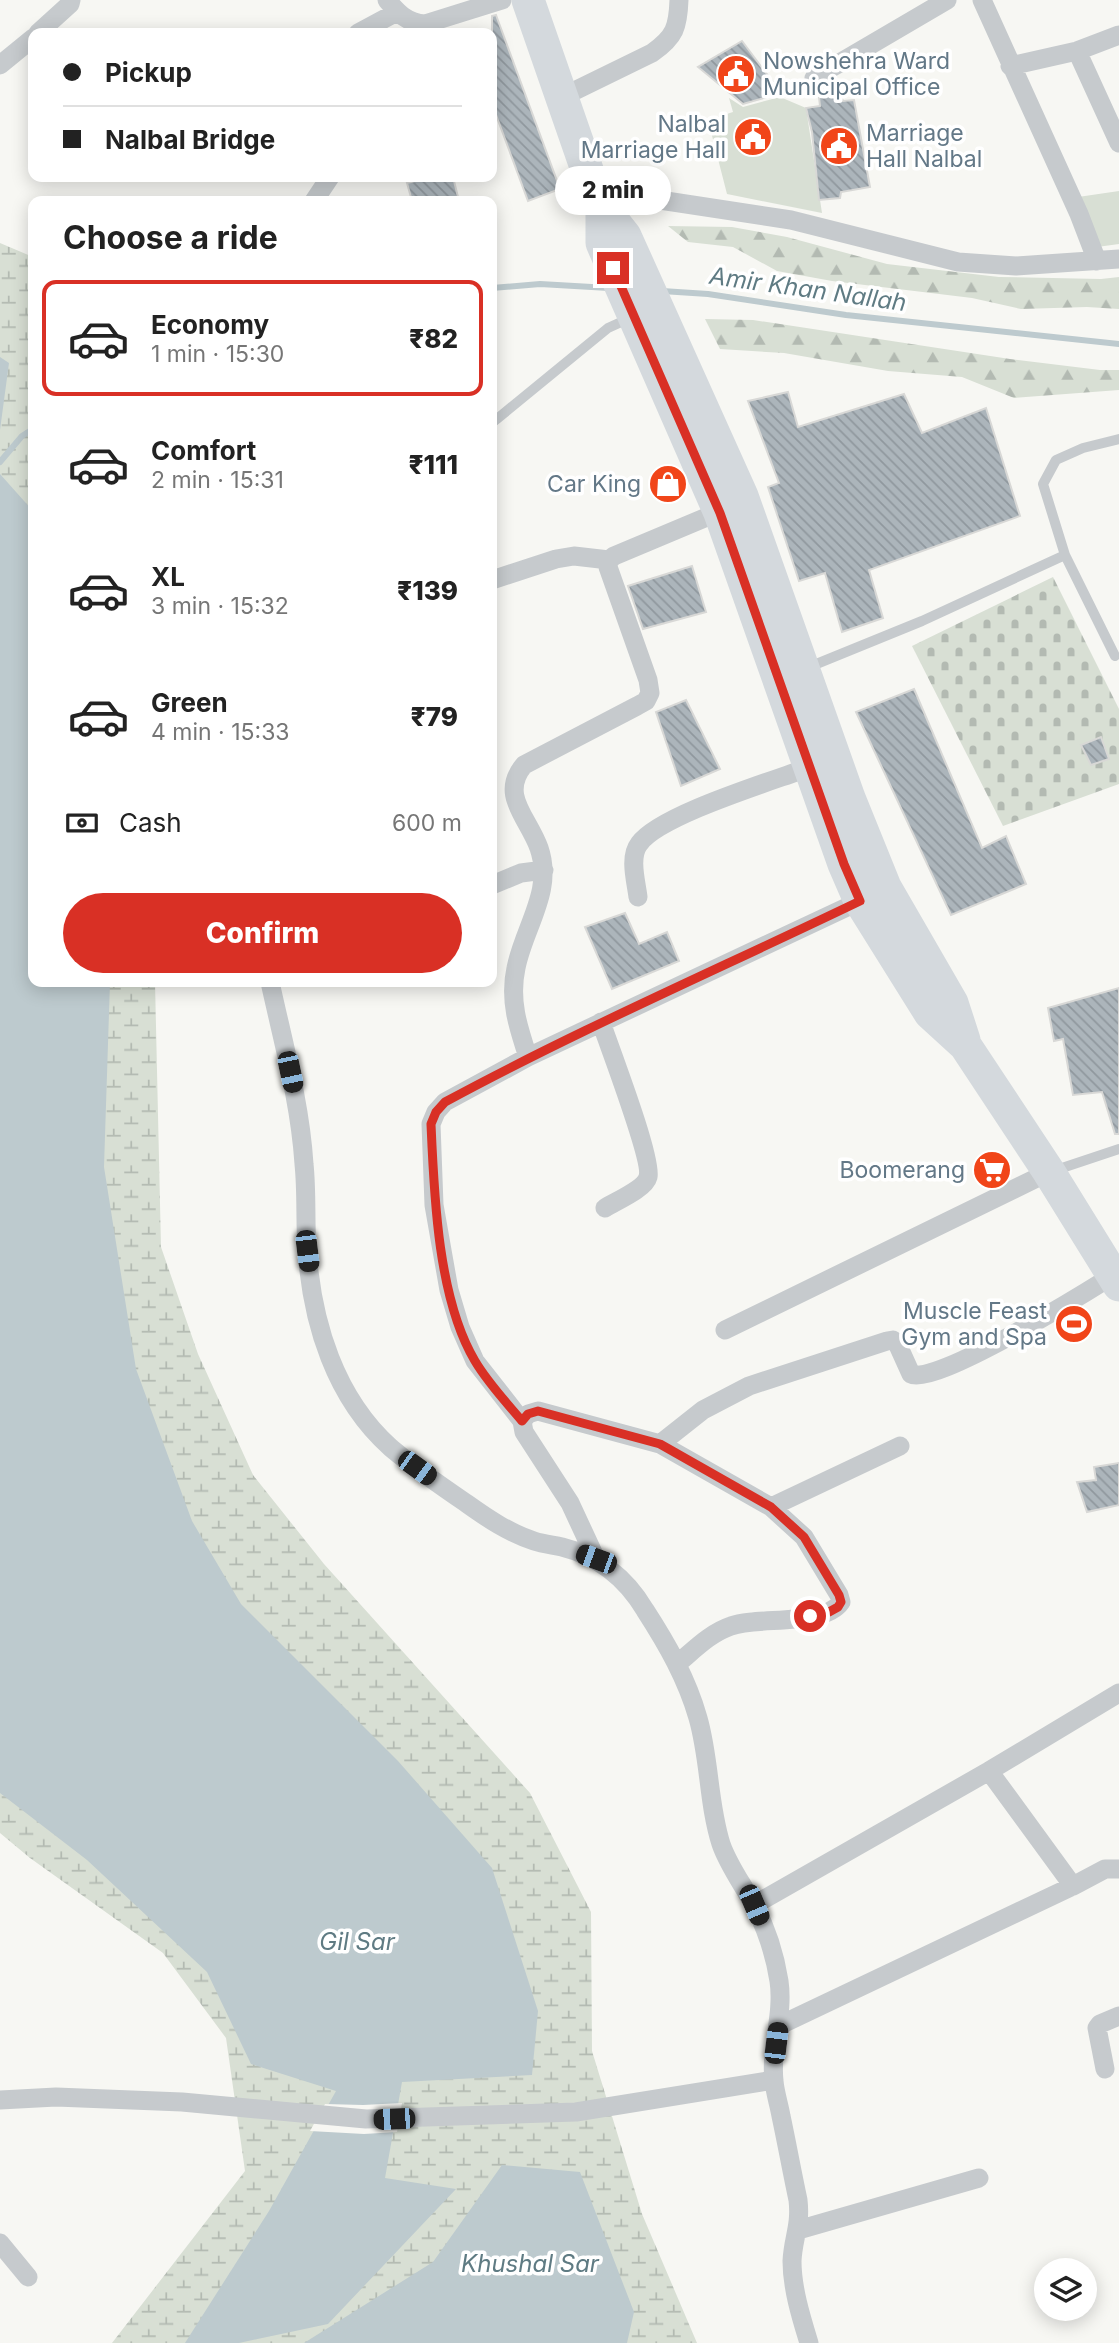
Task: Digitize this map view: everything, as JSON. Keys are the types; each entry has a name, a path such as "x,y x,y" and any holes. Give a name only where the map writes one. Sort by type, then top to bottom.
{"highway":[{"path":"528,0 598,199 731,504 790,674 849,798 885,887 952,1003 965,1045"},
{"path":"790,674 810,767 860,901 930,1013 965,1045 1049,1172 1116,1281"}],"street":[{"path":"51,28 71,0"},
{"path":"430,28 502,0"},
{"path":"562,97 665,44 676,30 680,0"},
{"path":"814,78 947,0"},
{"path":"982,0 1079,214 1097,261"},
{"path":"364,28 392,6 425,28"},
{"path":"1010,66 1077,51 1119,35"},
{"path":"0,65 28,42"},
{"path":"1077,51 1119,144"},
{"path":"598,199 791,220 958,262 1016,266 1119,259"},
{"path":"528,1057 512,998 516,967 538,902 544,870 539,848 512,786 524,765 646,701 650,693 608,567 609,560 731,504"},
{"path":"497,579 574,556 609,560"},
{"path":"638,897 634,863 637,845 653,829 715,801 810,767"},
{"path":"497,883 521,873 544,870"},
{"path":"596,1559 570,1503 524,1432 522,1421 475,1361 460,1327 449,1290 434,1205 431,1124 436,1112 445,1102 528,1057 860,901"},
{"path":"271,987 298,1110 311,1288 331,1365 346,1394 363,1418 390,1447 487,1518 535,1542 566,1548 596,1559 622,1579 642,1605 677,1664 699,1720 708,1766 712,1810 722,1847 769,1938 779,1977 781,1997 774,2080 798,2200 800,2218 792,2257 793,2274 800,2316 809,2343"},
{"path":"601,1022 649,1169 648,1179 643,1185 605,1208"},
{"path":"725,1330 1049,1172"},
{"path":"660,1444 703,1410 749,1386 887,1341 893,1340 897,1343 911,1374 915,1377 925,1376 948,1367 1116,1281"},
{"path":"522,1421 528,1414 538,1411 660,1444 771,1507 804,1537 831,1578 841,1602 838,1607 829,1612 792,1621 744,1622 731,1626 716,1632 677,1664"},
{"path":"771,1507 900,1446"},
{"path":"754,1905 989,1771 1119,1693"},
{"path":"989,1771 1073,1886"},
{"path":"778,2026 1105,1869 1119,1870"},
{"path":"1105,2069 1097,2028 1119,2016"},
{"path":"0,2099 56,2097 158,2101 366,2119 576,2112 774,2080"},
{"path":"798,2230 979,2178"},
{"path":"0,2243 28,2277"}],"lane":[{"path":"497,419 608,328 647,313"},
{"path":"1115,656 1065,555 1043,484 1056,460 1083,448 1119,439"},
{"path":"790,674 922,621 1065,555"},
{"path":"1049,1172 1119,1149"}],"green space":[{"path":"780,97 806,108 822,213 727,194 708,120 733,112 729,98 743,107"},
{"path":"1119,191 1119,244 1097,247 1078,197"},
{"path":"668,226 732,227 787,237 887,264 999,277 1119,277 1119,309 1021,309 972,298 832,281 777,271 733,247 688,242"},
{"name":"Gil Sar","path":"0,243 28,255 28,987 155,987 161,1247 198,1354 253,1475 324,1564 530,1793 591,1912 592,2051 642,2214 697,2343 112,2343 245,2171 226,2038 163,1953 30,1858 0,1833"},
{"path":"705,319 753,320 1010,359 1119,370 1119,390 1014,398 962,377 888,371 784,353 720,349"},
{"path":"1053,577 1119,709 1119,784 1003,826 912,646"}],"water":[{"path":"0,357 9,363 0,430"},
{"name":"Gil Sar","path":"0,474 28,505 28,987 110,987 104,1167 136,1369 192,1521 241,1604 398,1761 492,1868 538,2011 532,2075 402,2082 385,2178 456,2189 328,2324 239,2343 185,2343 269,2211 336,2091 251,2064 207,1972 87,1860 0,1793"},
{"name":"Khushal Sar","path":"502,2165 580,2172 634,2312 627,2343 304,2343 433,2262"}],"pier":[{"path":"402,2103 397,2132 364,2134 310,2131 325,2104"}],"building":[{"path":"496,15 560,189 528,201 497,117 497,28 492,28 492,16"},
{"name":"Nowshehra Ward Municipal Office","path":"742,41 781,93 743,104 698,67"},
{"name":"Marriage Hall Nalbal","path":"840,93 843,101 854,100 870,187 841,192 840,198 819,200 812,132 806,108 820,106 819,97"},
{"path":"454,182 458,196 411,196 407,183"},
{"path":"788,392 798,427 904,394 922,433 986,408 1020,516 869,570 883,618 842,632 825,573 799,581 768,487 779,483 748,401"},
{"path":"692,566 706,612 643,629 628,586"},
{"path":"914,689 982,848 1006,836 1026,884 951,915 856,712"},
{"path":"686,700 720,769 681,786 656,712"},
{"path":"1101,737 1109,759 1091,765 1081,745"},
{"path":"625,913 639,944 667,932 679,961 612,989 585,927"},
{"path":"1119,988 1119,1134 1115,1134 1102,1092 1073,1095 1063,1039 1054,1041 1048,1008"},
{"path":"1119,1463 1119,1505 1087,1512 1077,1482 1096,1480 1094,1467"}],"waterway":[{"name":"Amir Khan Nallah","path":"497,288 540,284 609,288"},
{"name":"Amir Khan Nallah","path":"662,291 708,294 846,315 1119,344"},
{"name":"Amir Khan Nallah","path":"0,462 28,432"}],"place":[{"name":"Nowshehra Ward Municipal Office","path":"736,74"},
{"name":"Nalbal Marriage Hall","path":"753,137"},
{"name":"Marriage Hall Nalbal","path":"839,146"},
{"name":"Car King","path":"668,484"},
{"name":"Boomerang","path":"992,1170"},
{"name":"Muscle Feast Gym and Spa","path":"1074,1324"}],"route":[{"path":"613,268 720,513 844,864 860,901 528,1057 445,1102 436,1112 431,1124 434,1205 449,1290 460,1327 475,1361 522,1421 528,1414 538,1411 660,1444 771,1507 804,1537 839,1595 841,1602 838,1607 810,1616"}]}
